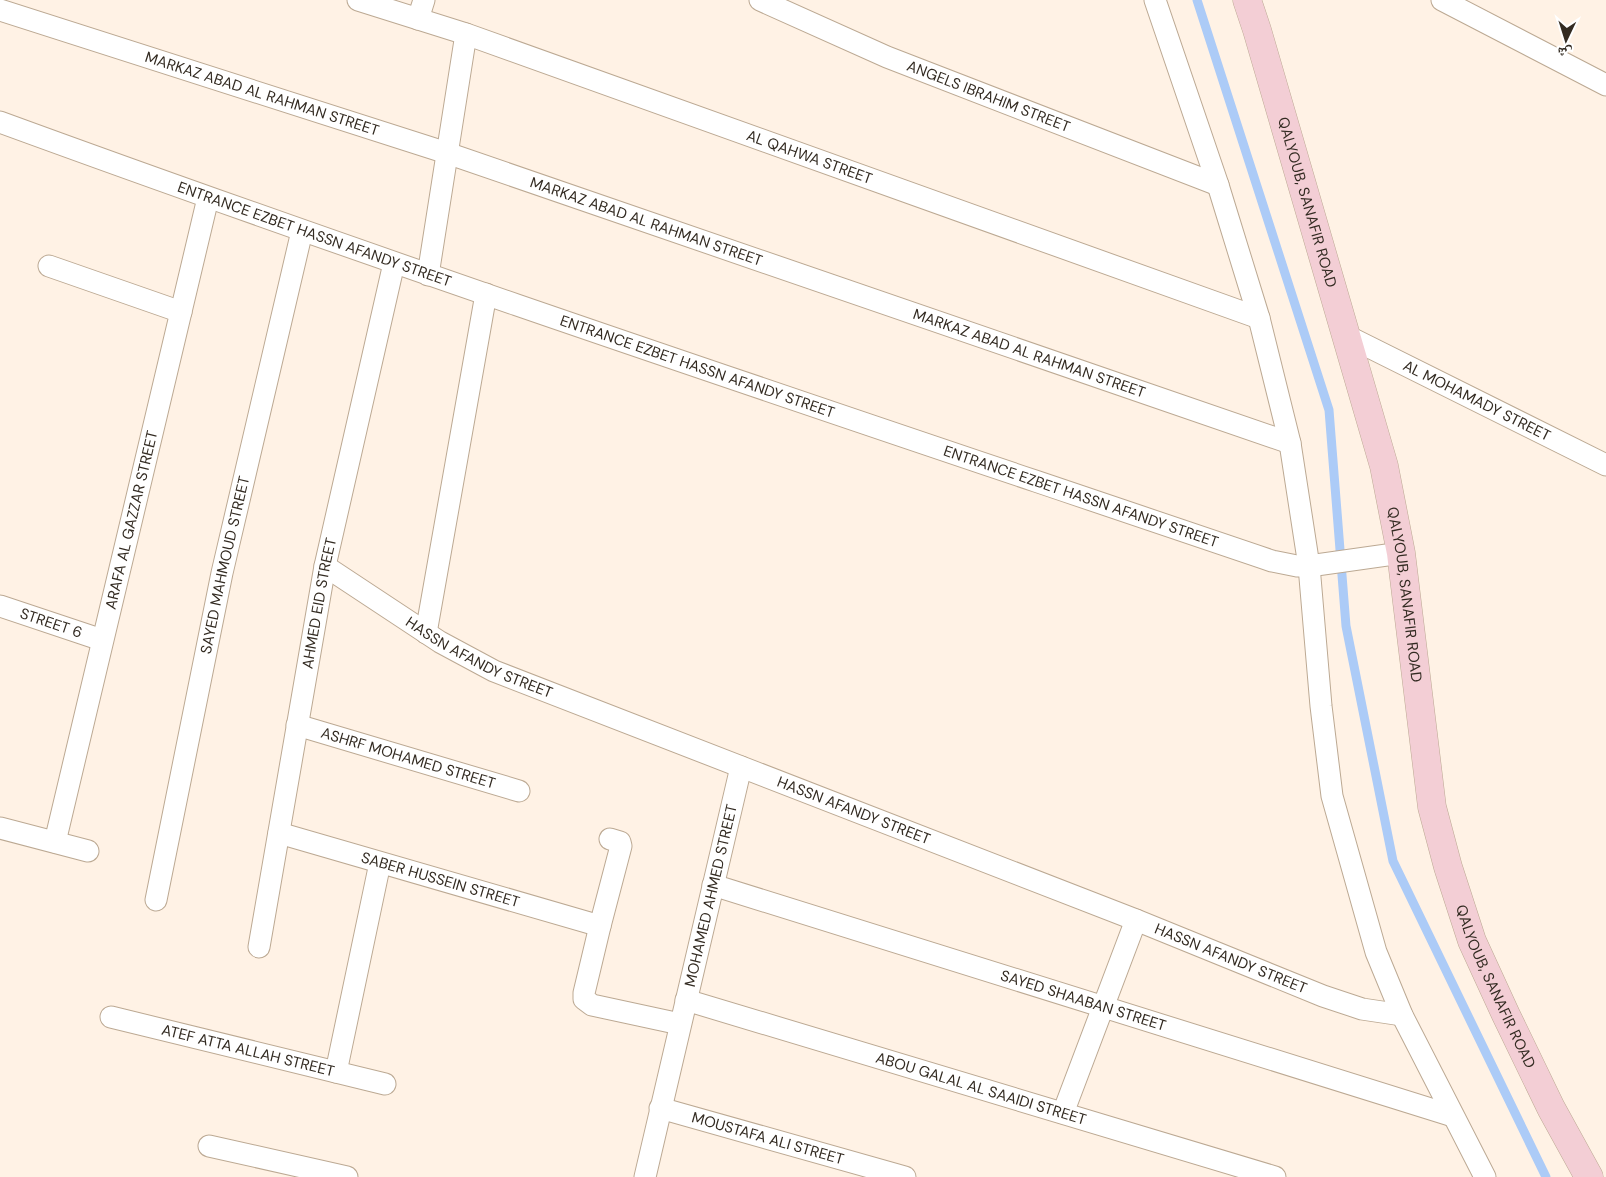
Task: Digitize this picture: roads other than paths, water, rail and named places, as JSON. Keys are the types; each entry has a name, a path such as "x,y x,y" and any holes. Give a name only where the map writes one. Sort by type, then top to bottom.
{"street":[{"name":"AL QAHWA STREET","path":"358,0 421,9 466,34 1259,318"},
{"name":"ANGELS IBRAHIM STREET","path":"760,0 887,57 1218,185"},
{"path":"1155,0 1218,185 1259,318 1290,443 1310,566 1321,706 1332,796 1376,952 1402,1015 1485,1177"},
{"name":"QALYOUB, SANAFIR ROAD","path":"1247,0 1258,30 1384,466 1401,553 1432,807 1448,867 1476,950 1551,1108 1589,1177"},
{"path":"1442,0 1606,86"},
{"name":"MARKAZ ABAD AL RAHMAN STREET","path":"0,10 447,153 1290,443"},
{"path":"428,275 466,34"},
{"name":"ENTRANCE EZBET HASSN AFANDY STREET","path":"0,122 208,198 428,275 1262,558 1284,564 1310,566 1401,553"},
{"name":"ARAFA AL GAZZAR STREET","path":"54,842 208,198"},
{"name":"SAYED MAHMOUD STREET","path":"156,900 222,572 302,231"},
{"name":"AHMED EID STREET","path":"259,947 325,566 394,263"},
{"path":"49,266 181,312"},
{"path":"426,633 486,294"},
{"name":"AL MOHAMADY STREET","path":"1347,336 1606,465"},
{"name":"HASSN AFANDY STREET","path":"325,566 426,633 494,672 1136,920 1323,996 1362,1009 1402,1015"},
{"name":"STREET 6","path":"0,606 102,640"},
{"name":"ASHRF MOHAMED STREET","path":"297,725 519,791"},
{"name":"MOHAMED AHMED STREET","path":"644,1177 741,767"},
{"path":"0,828 88,851"},
{"name":"SABER HUSSEIN STREET","path":"279,834 600,926"},
{"path":"610,839 620,842 622,846 600,926 584,999 592,1005 680,1024"},
{"path":"336,1072 380,863"},
{"name":"SAYED SHAABAN STREET","path":"713,885 1453,1116"},
{"path":"1063,1113 1136,920"},
{"name":"ABOU GALAL AL SAAIDI STREET","path":"686,1000 1275,1177"},
{"name":"ATEF ATTA ALLAH STREET","path":"111,1017 385,1084"},
{"name":"MOUSTAFA ALI STREET","path":"660,1108 905,1177"},
{"path":"209,1146 347,1177"}],"waterway":[{"path":"1197,0 1329,410 1346,626 1393,861 1546,1177"}]}
